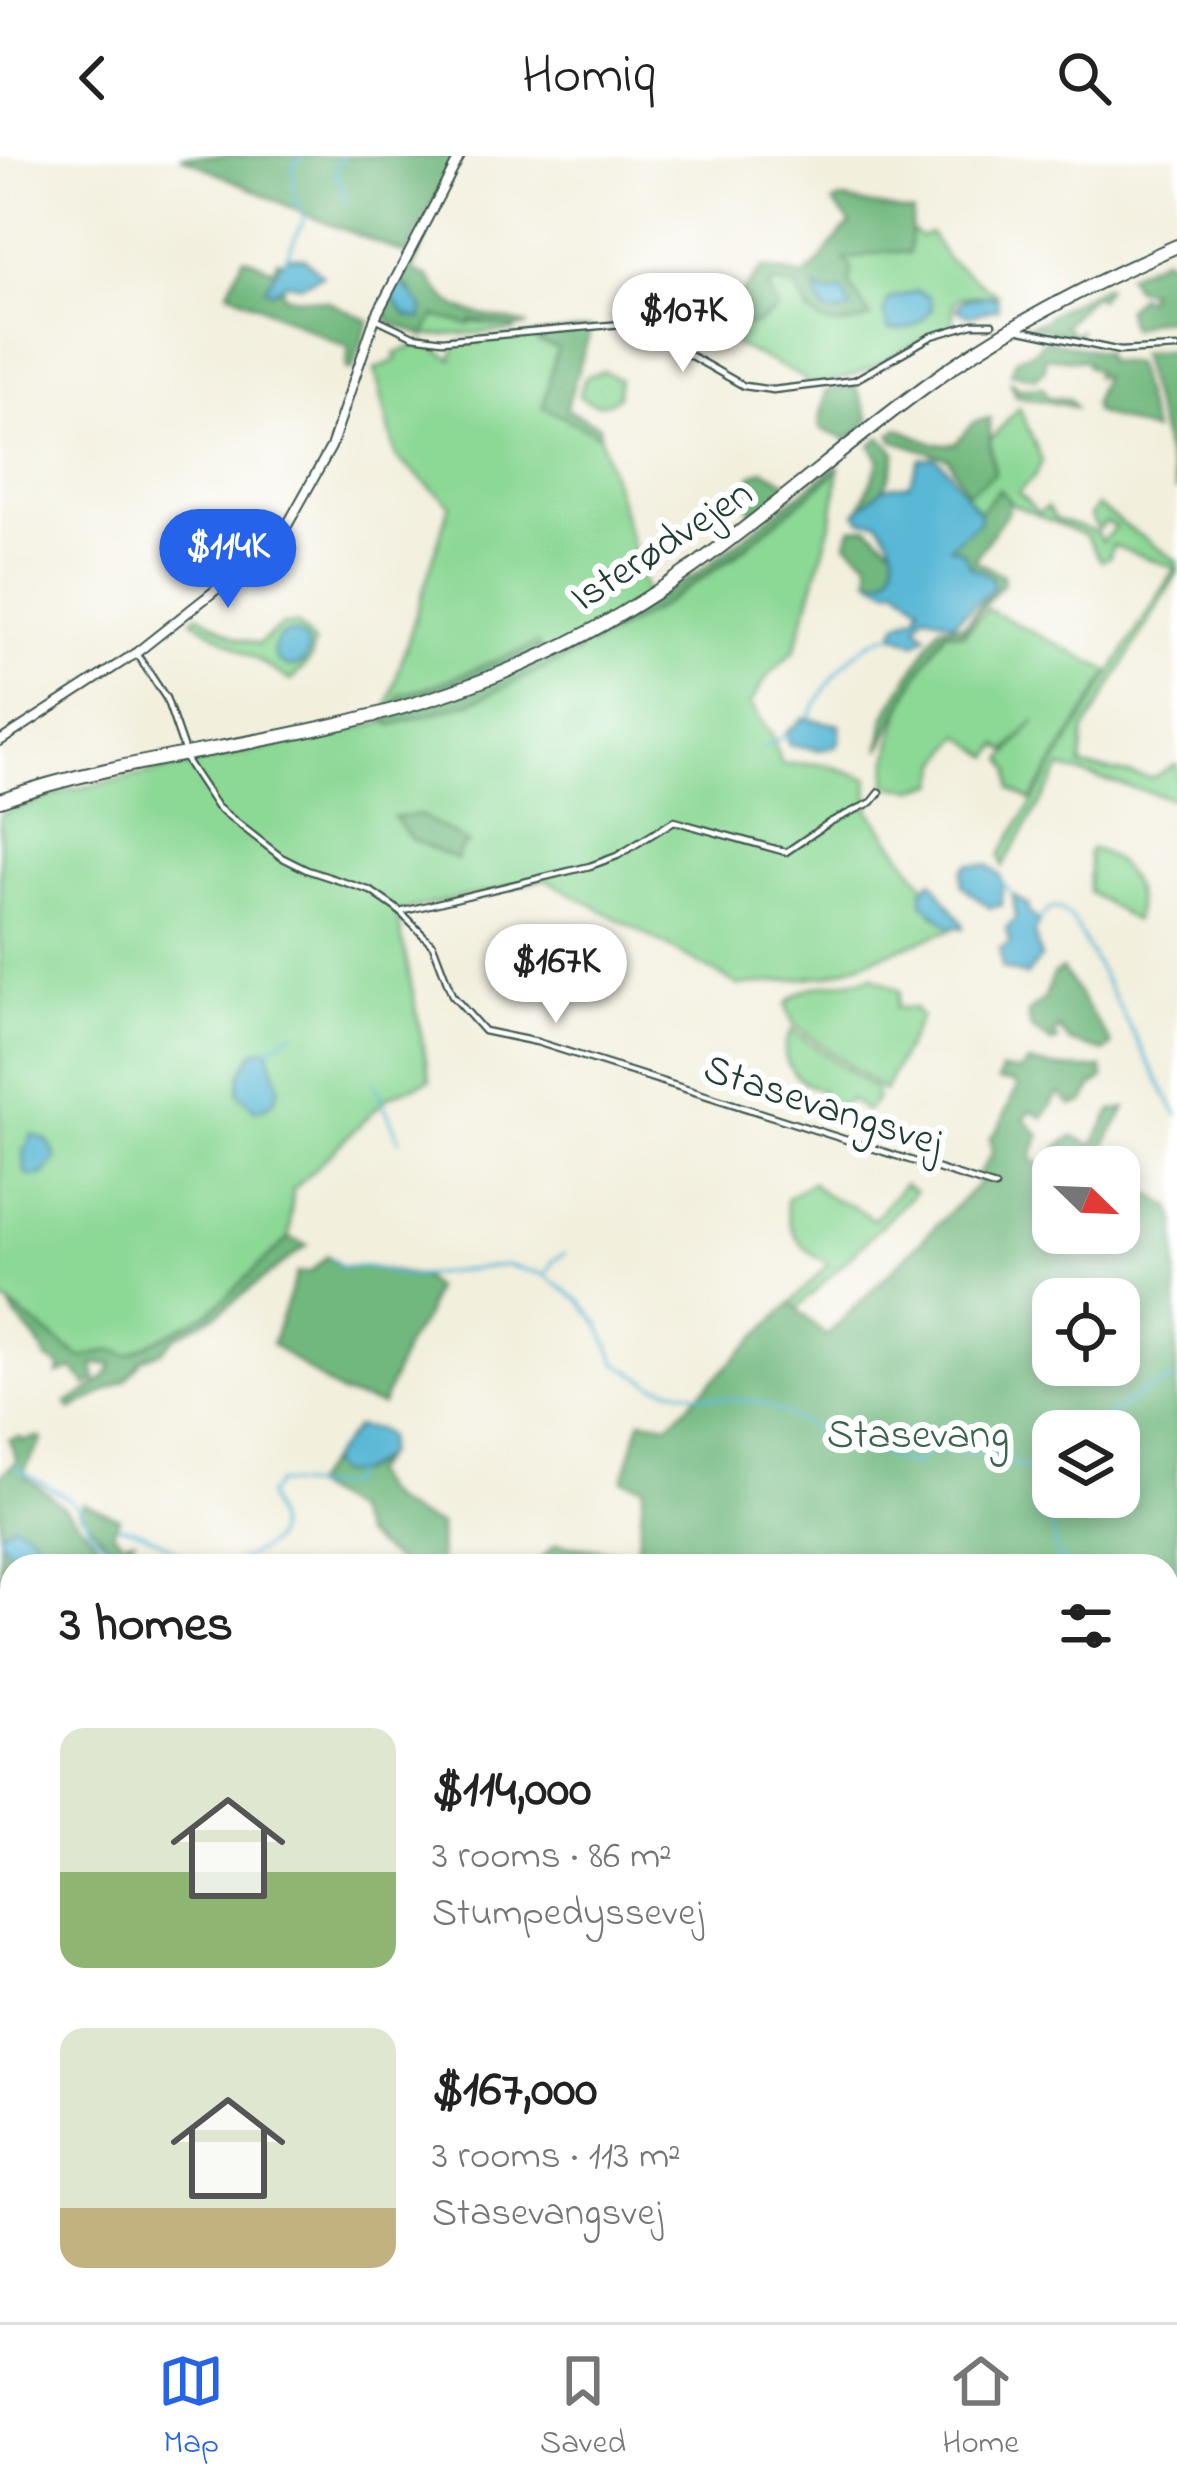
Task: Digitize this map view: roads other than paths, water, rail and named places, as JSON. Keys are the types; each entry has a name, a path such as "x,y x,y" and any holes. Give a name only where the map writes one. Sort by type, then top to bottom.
{"highway":[{"name":"Isterødvejen","path":"0,803 121,766 366,717 459,689 553,651 688,574 922,388 995,339 1094,283 1177,246"}],"street":[{"path":"0,741 136,653 278,540 331,447 374,318 460,156"},
{"path":"374,318 413,336 442,340 633,323 744,386 772,390 855,380 932,336 952,328 992,324"},
{"path":"1022,330 1120,351 1177,348"},
{"path":"136,653 166,698 183,747"},
{"name":"Stasevangsvej","path":"187,760 217,807 281,857 371,891 400,912 433,946 452,995 484,1031 537,1042 995,1187"},
{"path":"400,912 590,866 617,856 674,821 786,852 830,822 872,802 880,792"}],"water":[{"path":"292,256 304,258 322,275 301,285 286,283 272,292 265,288 282,261"},
{"path":"401,282 423,308 422,319 406,315 392,297"},
{"path":"817,288 828,294 842,290 852,309 827,313"},
{"path":"917,291 929,297 932,308 914,326 889,330 884,311 889,299"},
{"path":"997,298 998,308 969,316 957,309 963,300"},
{"path":"934,457 980,512 979,521 950,546 964,552 969,566 991,576 994,587 953,623 925,613 917,625 927,635 915,643 893,634 898,623 917,615 920,605 898,586 889,589 870,579 886,578 895,557 878,521 862,521 856,513 883,488 909,484 920,459"},
{"path":"291,633 303,638 308,650 303,662 291,667 279,662 274,650 279,638"},
{"path":"804,718 840,725 836,747 818,750 789,744 786,733"},
{"path":"968,864 988,865 1001,876 1002,905 990,908 962,885 962,871"},
{"path":"932,880 963,928 949,926 923,903 922,890"},
{"path":"1013,895 1039,921 1034,933 1041,958 1026,976 1002,968 1000,949 1010,944 1006,929 1016,919"},
{"path":"268,1048 279,1088 273,1103 256,1111 238,1093 241,1073 254,1051"},
{"path":"32,1134 48,1141 57,1158 43,1175 32,1177 25,1173 24,1152"},
{"path":"356,1427 377,1429 387,1436 386,1454 359,1473 337,1473 330,1459"},
{"path":"13,1524 24,1529 36,1544 34,1554 13,1554 1,1541 0,1532"}],"waterway":[{"path":"285,260 304,219 295,203 293,167 302,156"},
{"path":"342,156 336,170 347,203"},
{"path":"809,718 842,666 866,646 893,634"},
{"path":"762,749 786,735"},
{"path":"1002,882 1012,895"},
{"path":"1039,921 1048,910 1057,908 1072,919 1177,1115"},
{"path":"268,1049 294,1032"},
{"path":"373,1080 400,1141"},
{"path":"547,1273 565,1253"},
{"path":"333,1259 342,1267 369,1267 410,1277 505,1265 543,1274 581,1302 599,1324 616,1362 654,1385 761,1402 834,1439 913,1465 931,1451 984,1453"},
{"path":"1118,1410 1173,1379"},
{"path":"988,1453 1032,1471"},
{"path":"16,1467 74,1504 114,1554"},
{"path":"252,1554 267,1546 275,1534 267,1495 277,1483 322,1487 347,1484 352,1474"},
{"path":"1050,1518 1057,1550"},
{"path":"119,1526 150,1535 179,1554"}],"park label":[{"name":"Stasevang","path":"918,1432"}]}
